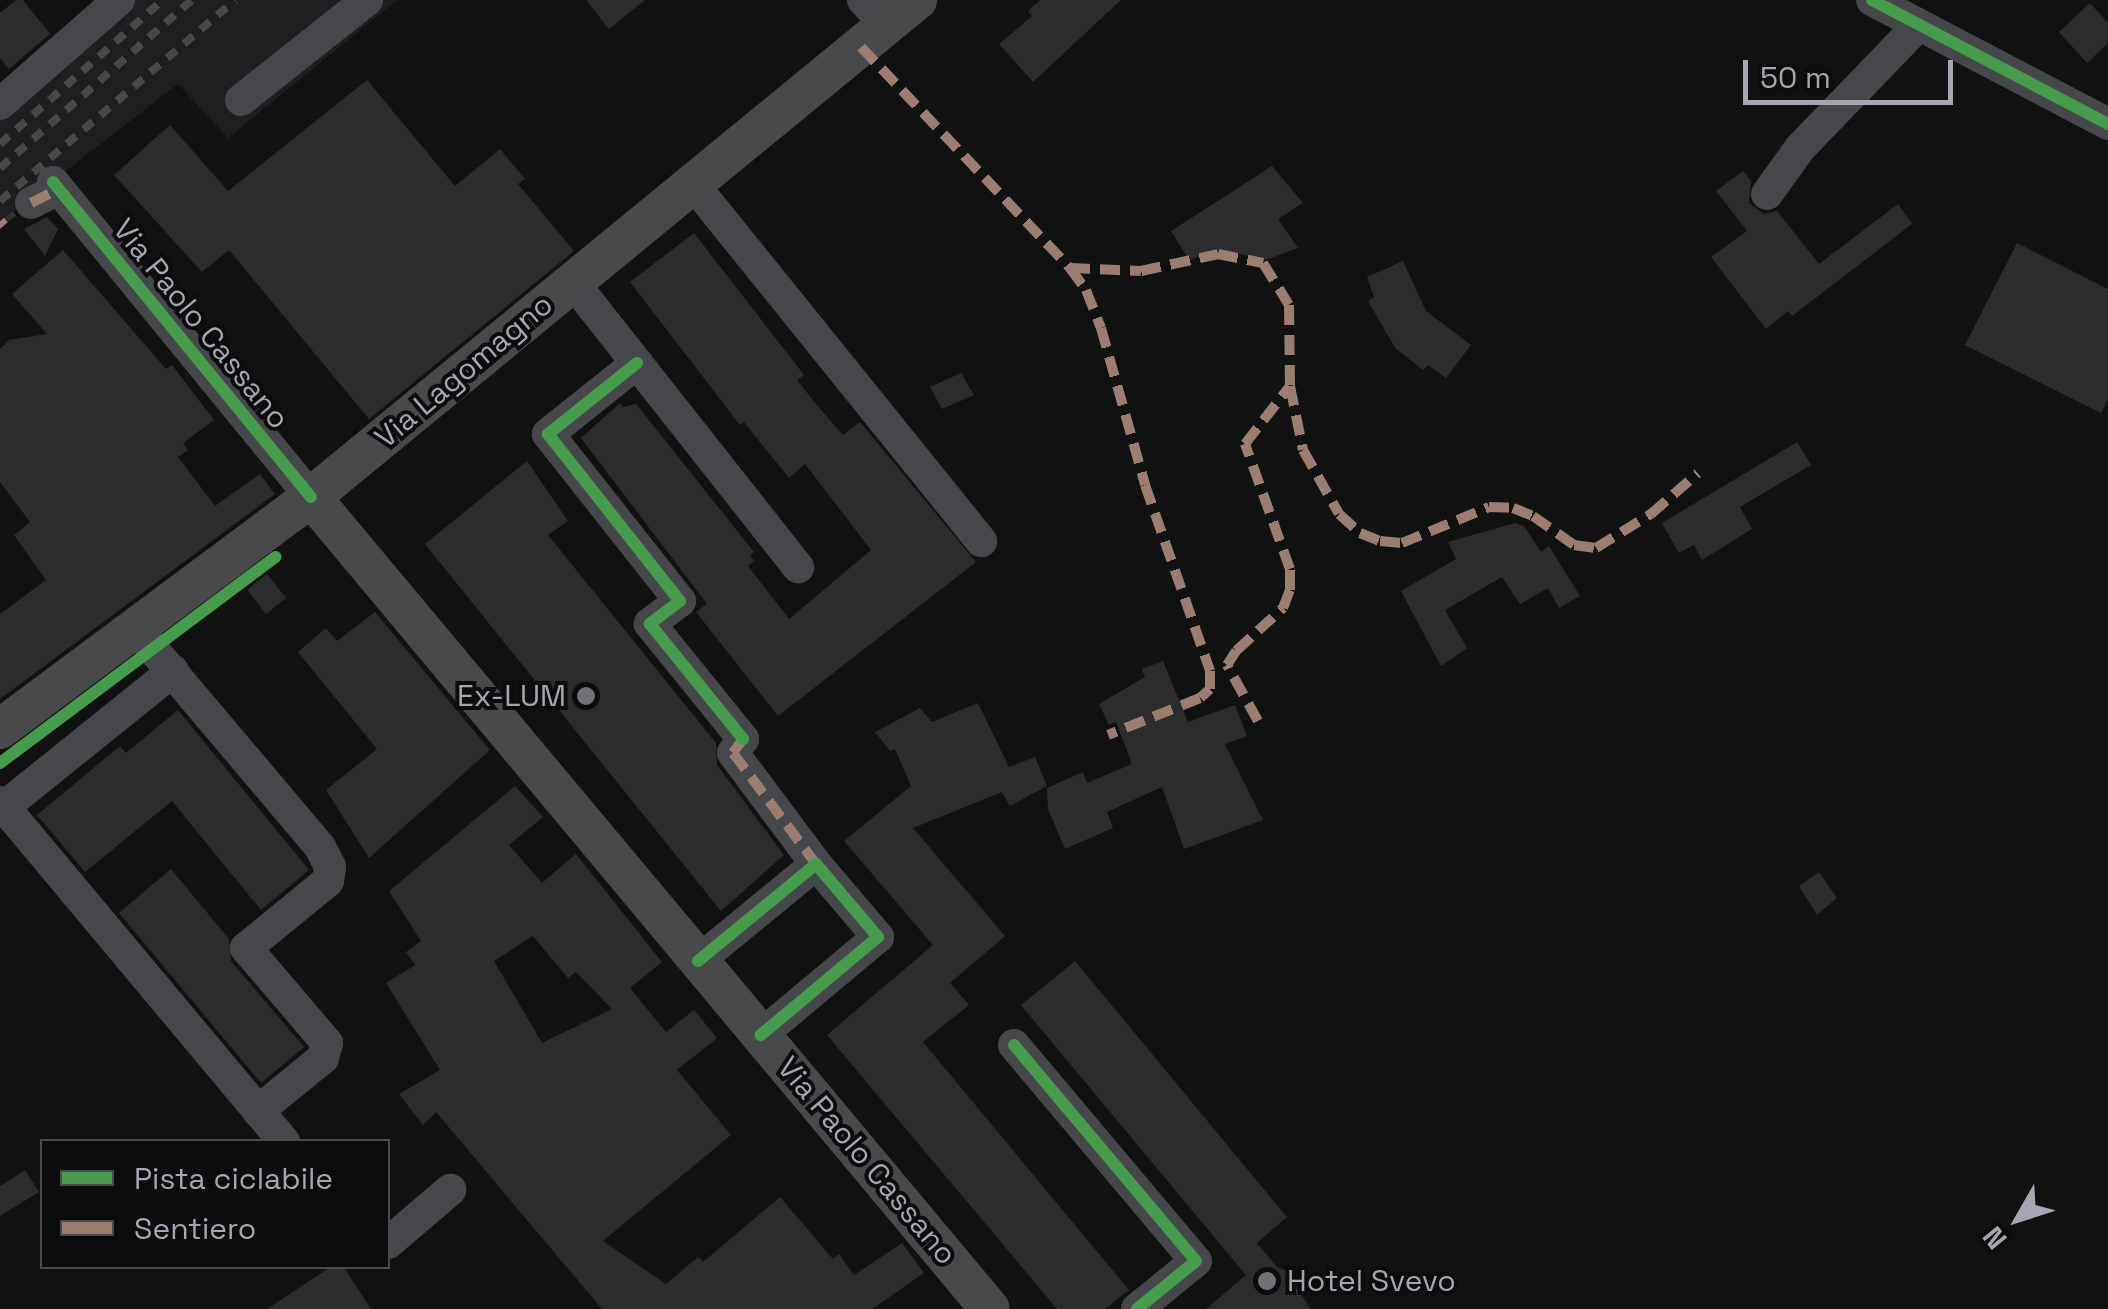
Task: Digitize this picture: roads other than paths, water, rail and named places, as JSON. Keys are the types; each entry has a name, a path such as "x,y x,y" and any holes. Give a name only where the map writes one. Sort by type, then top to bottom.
{"main road":[{"name":"Via Lagomagno","path":"0,729 311,497 694,184 874,13 918,0"},
{"name":"Via Paolo Cassano","path":"311,497 990,1309"}],"street":[{"path":"0,104 119,0"},
{"path":"241,100 367,0"},
{"path":"1872,0 2108,124"},
{"path":"1767,194 1800,148 1918,26"},
{"path":"694,184 981,541"},
{"name":"Via Paolo Cassano","path":"48,191 311,497"},
{"path":"572,281 798,567"},
{"path":"637,363 548,434 680,601 650,624 743,739 734,754 816,864 878,937 761,1035"},
{"path":"135,628 320,847 330,868 328,881 246,948 327,1043 323,1058 258,1112"},
{"path":"173,671 2,805 281,1139"},
{"path":"698,960 816,864"},
{"path":"1014,1045 1196,1261 1138,1309"},
{"path":"390,1241 450,1190"}],"tunnel":[{"path":"0,221 4,226"}],"railway":[{"path":"0,144 163,0"},
{"path":"0,168 192,0"},
{"path":"0,201 235,0"}],"place":[{"name":"Ex-LUM","path":"586,696"},
{"name":"Hotel Svevo","path":"1267,1281"}]}
